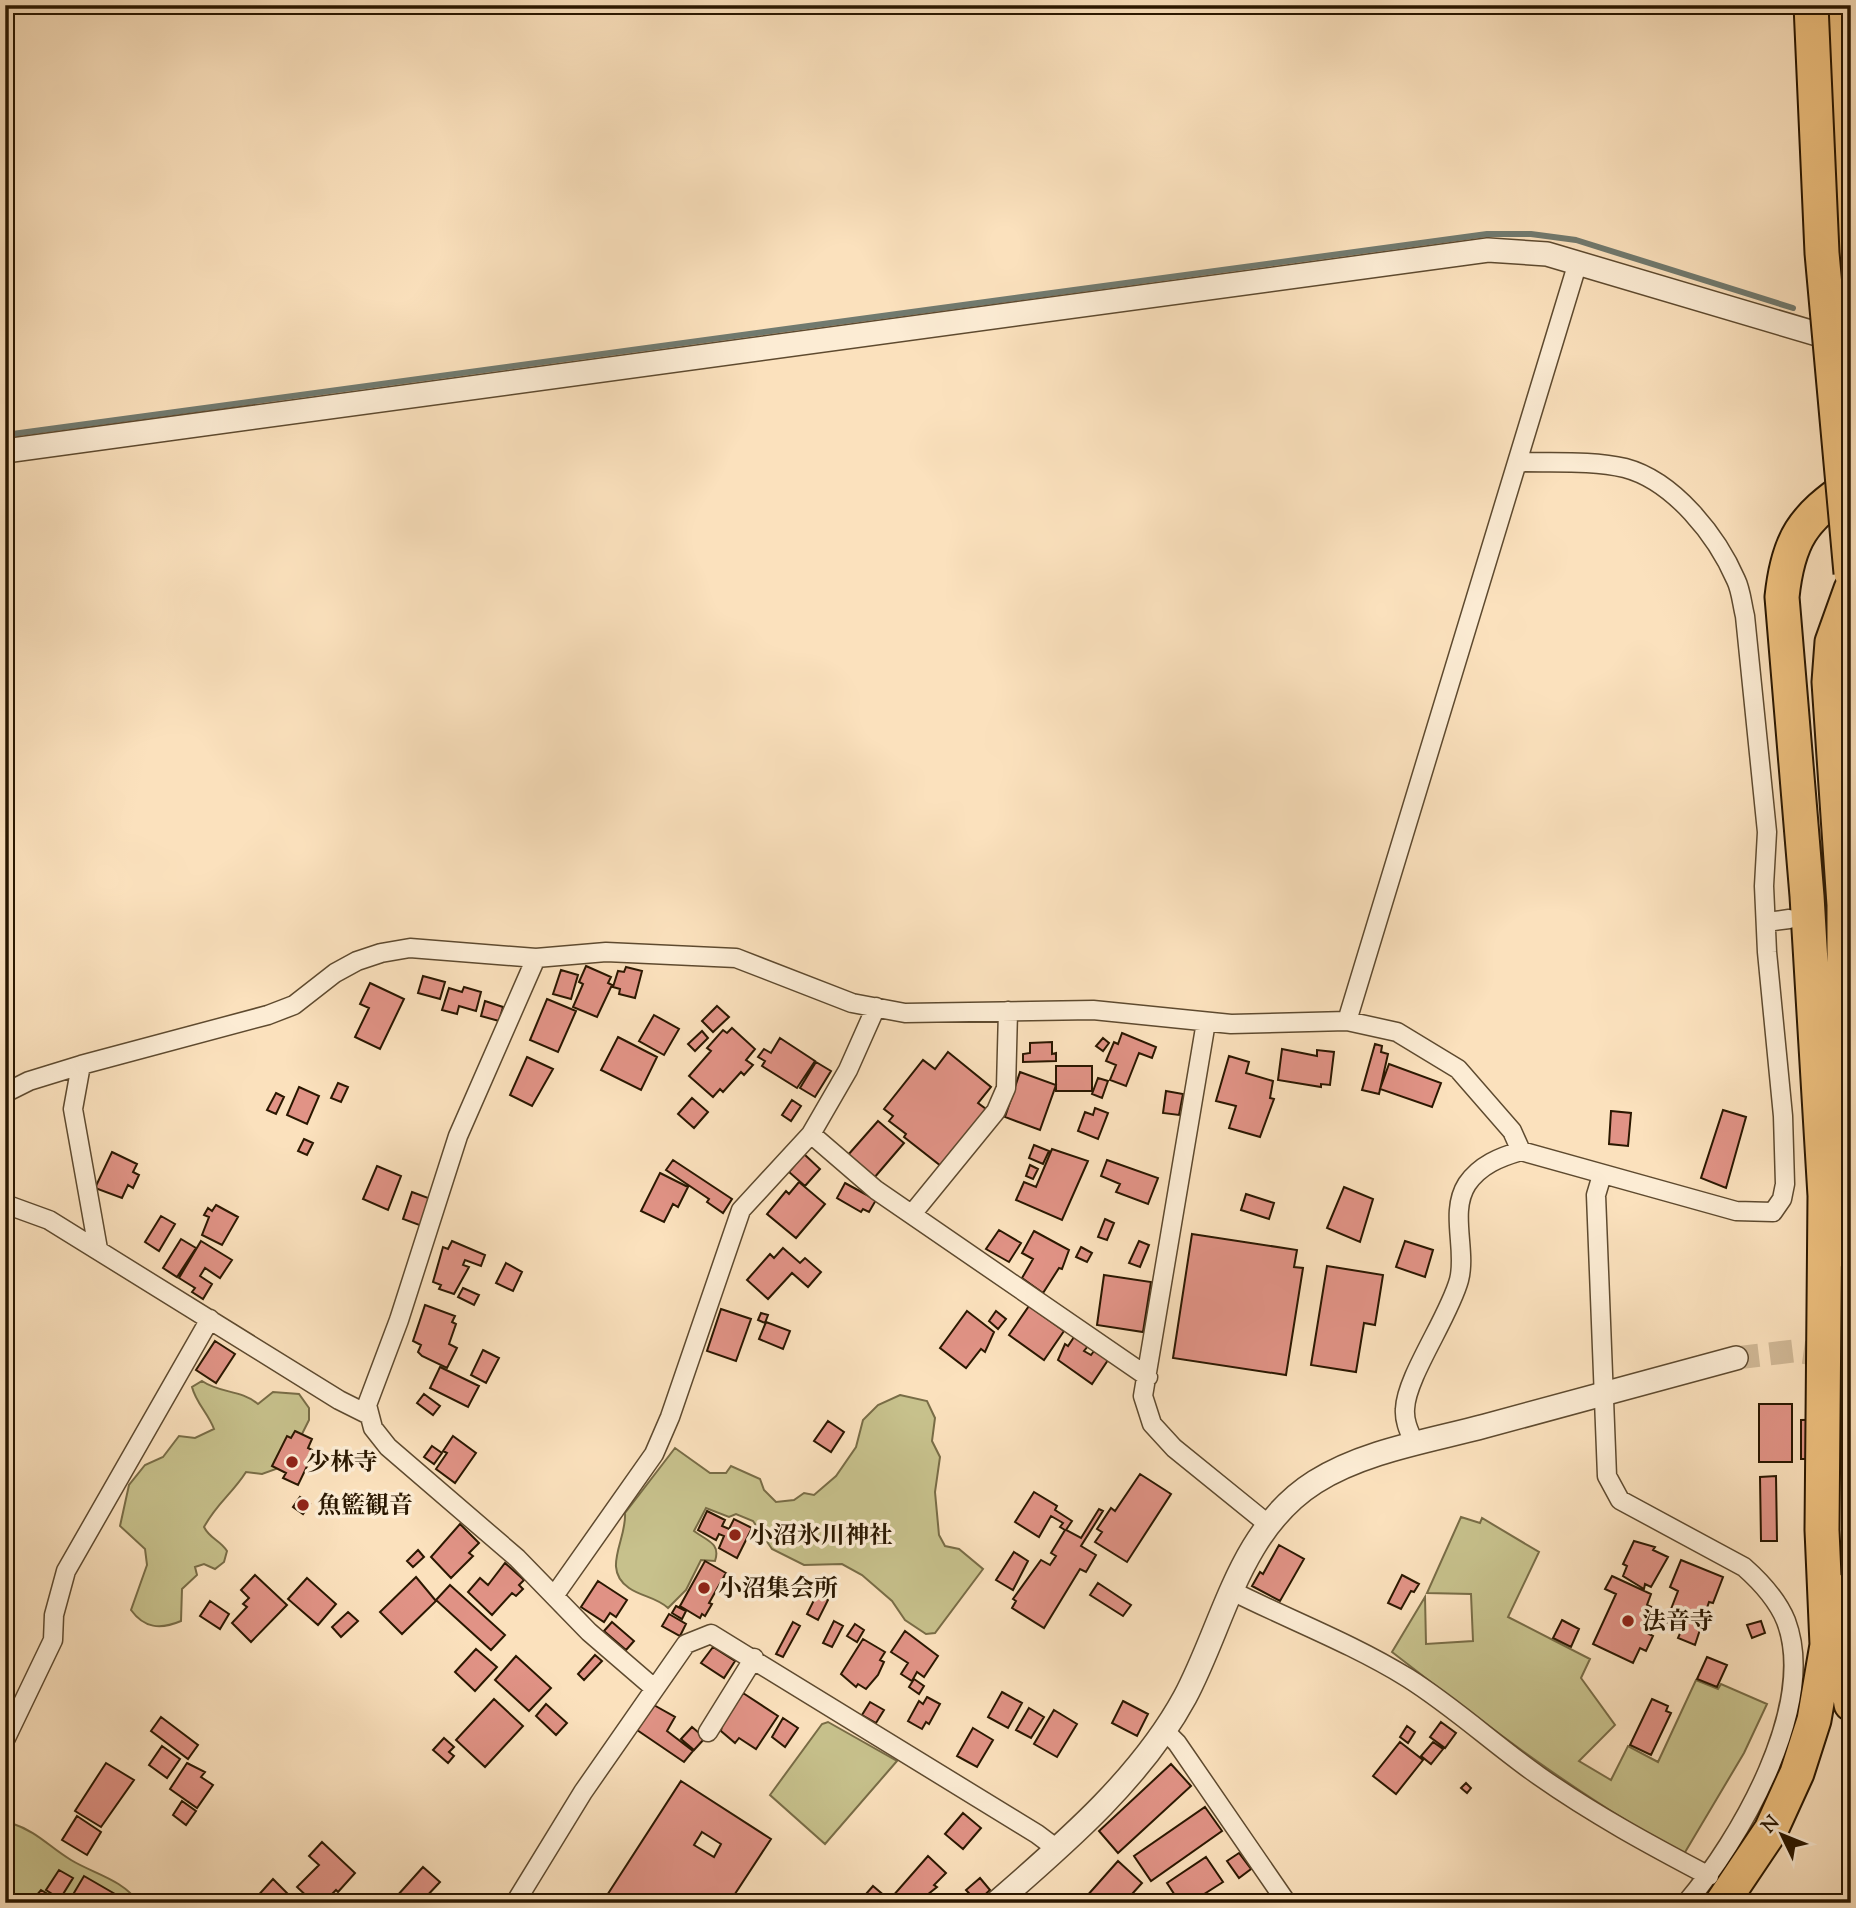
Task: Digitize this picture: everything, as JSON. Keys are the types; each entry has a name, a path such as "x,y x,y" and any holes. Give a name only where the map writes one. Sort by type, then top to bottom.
{"highway":[{"path":"1811,5 1823,266 1851,573"},
{"path":"1841,5 1851,251"},
{"path":"1715,1889 1771,1830 1797,1773 1814,1720 1827,1645 1822,1530 1825,1184 1807,897 1782,597 1786,561 1804,524 1826,503 1851,485"},
{"path":"1851,589 1837,620 1829,674 1844,905 1844,1193 1851,1253"},
{"path":"1743,1903 1776,1855 1801,1811 1849,1689 1851,1588"}],"street":[{"path":"5,451 1489,250 1547,254 1578,262 1851,344"},
{"path":"1347,1021 1578,262"},
{"path":"1415,1445 1406,1425 1405,1407 1409,1390 1440,1328 1460,1277 1460,1212 1465,1186 1487,1164 1521,1151 1736,1211 1773,1213 1782,1199 1785,1184 1783,1116 1764,886 1767,832 1745,616 1737,581 1713,540 1683,505 1656,482 1626,468 1585,463 1518,462"},
{"path":"1767,922 1789,919"},
{"path":"5,1093 29,1081 81,1065 268,1015 293,1005 346,967 382,953 438,948 536,958 606,952 736,958 852,1003 905,1013 1093,1010 1231,1024 1347,1021 1397,1032 1458,1069 1512,1131 1521,1151"},
{"path":"536,958 458,1136 399,1320 367,1405 373,1428 388,1447 517,1558 589,1632 654,1688"},
{"path":"554,1596 654,1454 670,1417 741,1210 811,1134 848,1070 876,1007"},
{"path":"912,1214 996,1111 1006,1087 1008,1011"},
{"path":"1206,1022 1143,1396 1152,1424 1174,1448 1269,1525"},
{"path":"81,1065 73,1109 98,1249"},
{"path":"811,1134 849,1170 1148,1377"},
{"path":"1602,1175 1596,1195 1607,1476 1620,1500 1744,1567 1761,1582 1786,1621 1793,1674 1776,1746 1715,1889 1686,1903"},
{"path":"5,1205 49,1220 339,1400 369,1415"},
{"path":"5,1740 53,1640 54,1615 66,1571 210,1319"},
{"path":"996,1903 1057,1849 1136,1767 1185,1698 1247,1556 1269,1525 1315,1482 1379,1454 1735,1358"},
{"path":"1231,1591 1290,1620 1337,1638 1409,1679 1541,1777 1715,1889"},
{"path":"522,1900 583,1792 654,1688 686,1644 711,1634 754,1658 1057,1849"},
{"path":"708,1732 754,1658"},
{"path":"1163,1729 1177,1743 1287,1903"}],"shaded area":[{"path":"202,1381 258,1404 273,1392 299,1394 309,1408 309,1420 302,1434 292,1440 276,1469 262,1474 246,1472 214,1511 204,1527 227,1551 224,1562 215,1569 204,1564 195,1567 197,1575 182,1589 181,1621 166,1626 153,1626 141,1621 131,1610 147,1565 145,1549 120,1526 129,1485 145,1465 163,1457 179,1436 195,1438 214,1429 192,1387"},
{"path":"900,1395 927,1401 935,1418 932,1441 940,1457 935,1492 939,1535 945,1546 959,1549 983,1569 935,1633 926,1634 905,1620 892,1601 862,1575 842,1564 804,1565 772,1549 753,1521 736,1514 729,1517 706,1508 694,1531 714,1546 715,1561 701,1560 686,1590 668,1608 634,1591 621,1580 616,1563 625,1513 675,1448 710,1473 726,1473 731,1466 760,1479 764,1490 776,1502 794,1500 804,1493 814,1495 836,1476 856,1447 863,1420 878,1405"},
{"path":"1461,1517 1480,1523 1482,1518 1539,1552 1508,1617 1590,1659 1581,1678 1615,1725 1579,1761 1611,1780 1628,1746 1658,1762 1696,1680 1718,1689 1721,1684 1767,1704 1744,1753 1684,1854 1570,1784 1392,1652 1425,1597 1426,1644 1473,1641 1471,1594 1427,1593"},
{"path":"828,1722 897,1761 825,1844 770,1795 822,1724"},
{"path":"11,1823 36,1835 71,1860 124,1888 139,1903 5,1903 5,1825"}],"building":[{"path":"586,966 611,977 608,983 612,985 597,1017 573,1007 583,984 579,982"},
{"path":"626,967 642,971 635,998 619,994 620,989 613,987 618,971 624,972"},
{"path":"561,970 578,975 571,999 553,994"},
{"path":"423,976 445,982 440,999 418,993"},
{"path":"370,983 404,999 380,1049 355,1037 369,1008 360,1004"},
{"path":"464,987 481,992 476,1011 459,1006 457,1014 442,1010 449,988 462,992"},
{"path":"547,999 576,1011 558,1052 530,1040"},
{"path":"485,1001 503,1007 499,1021 481,1016"},
{"path":"717,1006 729,1017 713,1032 702,1021"},
{"path":"654,1015 679,1029 664,1055 639,1041"},
{"path":"732,1028 755,1049 746,1060 753,1065 744,1075 741,1072 723,1092 720,1089 713,1097 689,1076 711,1051 707,1048 723,1030 727,1033"},
{"path":"702,1031 708,1038 695,1051 688,1044"},
{"path":"1122,1033 1156,1047 1152,1058 1139,1053 1126,1086 1110,1080 1116,1065 1106,1061 1114,1042 1118,1044"},
{"path":"618,1037 657,1057 641,1090 601,1070"},
{"path":"780,1038 815,1061 797,1088 762,1066 765,1061 758,1057 764,1049 771,1053"},
{"path":"1103,1038 1109,1043 1103,1051 1096,1046"},
{"path":"1052,1042 1052,1054 1056,1053 1056,1061 1023,1062 1023,1054 1030,1053 1030,1043"},
{"path":"1375,1044 1382,1046 1381,1052 1388,1054 1379,1094 1362,1090"},
{"path":"1282,1049 1317,1056 1317,1050 1334,1052 1330,1085 1321,1084 1321,1087 1278,1080"},
{"path":"948,1052 991,1087 978,1103 986,1109 941,1166 904,1137 906,1134 889,1121 893,1116 884,1109 923,1060 935,1069"},
{"path":"1229,1056 1249,1062 1246,1073 1273,1081 1270,1098 1274,1099 1260,1137 1229,1128 1236,1106 1216,1101"},
{"path":"527,1057 553,1069 532,1106 510,1095"},
{"path":"816,1062 831,1071 815,1097 800,1088"},
{"path":"1389,1064 1441,1083 1432,1107 1380,1089"},
{"path":"1056,1066 1092,1066 1092,1091 1056,1091"},
{"path":"1020,1072 1056,1085 1040,1130 1005,1117"},
{"path":"1098,1078 1108,1081 1102,1098 1092,1094"},
{"path":"338,1083 348,1087 341,1102 331,1098"},
{"path":"299,1087 319,1096 307,1124 287,1115"},
{"path":"1166,1091 1183,1094 1179,1115 1163,1113"},
{"path":"276,1093 284,1097 276,1114 267,1110"},
{"path":"692,1098 708,1112 694,1128 678,1114"},
{"path":"792,1100 801,1106 791,1121 782,1115"},
{"path":"1095,1108 1108,1113 1098,1139 1078,1131 1085,1112 1093,1115"},
{"path":"1723,1110 1746,1117 1726,1188 1701,1178"},
{"path":"1611,1111 1631,1113 1628,1146 1609,1144"},
{"path":"878,1121 904,1143 874,1178 848,1155"},
{"path":"304,1139 313,1143 307,1155 298,1151"},
{"path":"1034,1145 1049,1151 1043,1164 1029,1158"},
{"path":"1052,1149 1088,1161 1062,1220 1016,1200 1024,1182 1036,1187"},
{"path":"112,1152 137,1164 133,1172 139,1175 133,1188 128,1185 122,1198 95,1188"},
{"path":"804,1154 820,1169 805,1186 789,1172"},
{"path":"673,1160 732,1199 723,1213 707,1202 709,1199 666,1170"},
{"path":"1107,1160 1158,1178 1148,1204 1116,1192 1120,1184 1101,1176"},
{"path":"1030,1165 1038,1169 1033,1179 1026,1176"},
{"path":"377,1166 401,1176 388,1210 363,1199"},
{"path":"660,1173 688,1187 678,1207 673,1204 664,1222 641,1211"},
{"path":"799,1182 825,1204 796,1238 767,1214 786,1191 789,1194"},
{"path":"845,1183 876,1200 869,1212 863,1209 861,1212 837,1198"},
{"path":"1344,1187 1373,1199 1360,1242 1327,1228"},
{"path":"412,1192 431,1199 422,1226 403,1219"},
{"path":"1246,1194 1274,1203 1269,1219 1241,1210"},
{"path":"216,1205 238,1217 222,1245 202,1235 209,1217 204,1215 208,1208 212,1211"},
{"path":"161,1216 175,1224 159,1251 145,1242"},
{"path":"1105,1219 1114,1223 1107,1240 1098,1237"},
{"path":"999,1230 1021,1243 1009,1262 986,1249"},
{"path":"1034,1231 1069,1250 1062,1269 1059,1268 1043,1293 1022,1278 1033,1259 1022,1253"},
{"path":"1192,1234 1297,1250 1294,1267 1303,1268 1286,1375 1173,1358"},
{"path":"181,1239 196,1248 177,1277 163,1268"},
{"path":"201,1241 232,1260 220,1278 205,1268 200,1276 212,1284 203,1299 192,1292 195,1288 179,1278"},
{"path":"452,1241 485,1255 481,1266 465,1260 463,1265 469,1267 454,1294 439,1289 441,1285 433,1282 443,1247 448,1249"},
{"path":"1139,1241 1149,1245 1140,1267 1129,1263"},
{"path":"1405,1241 1433,1250 1425,1277 1396,1267"},
{"path":"1081,1247 1092,1253 1087,1262 1076,1257"},
{"path":"783,1248 800,1263 805,1258 821,1272 808,1287 792,1273 768,1299 747,1280 770,1254 774,1258"},
{"path":"506,1263 522,1272 513,1291 496,1283"},
{"path":"1327,1266 1383,1275 1375,1325 1364,1323 1356,1372 1311,1365"},
{"path":"1104,1275 1151,1282 1143,1332 1097,1325"},
{"path":"463,1288 479,1295 474,1305 458,1297"},
{"path":"425,1305 455,1316 452,1322 456,1324 449,1344 457,1348 447,1368 422,1356 418,1352 421,1345 413,1341"},
{"path":"1029,1306 1064,1331 1044,1360 1009,1335"},
{"path":"721,1309 751,1319 736,1361 707,1351"},
{"path":"967,1311 994,1332 985,1352 981,1349 966,1368 940,1348"},
{"path":"996,1311 1006,1319 998,1329 989,1321"},
{"path":"761,1313 768,1315 765,1323 758,1320"},
{"path":"766,1322 790,1331 783,1349 759,1339"},
{"path":"1074,1337 1088,1346 1084,1351 1091,1355 1094,1351 1108,1360 1092,1384 1058,1360 1065,1344 1068,1346"},
{"path":"215,1341 235,1354 216,1383 196,1370"},
{"path":"483,1350 499,1358 486,1383 471,1375"},
{"path":"440,1367 479,1386 468,1407 430,1388"},
{"path":"424,1394 440,1406 433,1415 417,1403"},
{"path":"1759,1404 1792,1404 1792,1462 1759,1462"},
{"path":"1851,1419 1851,1459 1801,1459 1801,1420"},
{"path":"828,1421 844,1432 831,1452 814,1441"},
{"name":"少林寺","path":"295,1431 312,1439 308,1448 312,1450 308,1457 311,1458 298,1485 283,1478 286,1473 272,1466 287,1436 291,1438"},
{"path":"453,1436 476,1453 455,1483 436,1469 447,1453 443,1451"},
{"path":"432,1446 442,1453 434,1464 424,1457"},
{"path":"1140,1474 1171,1494 1127,1562 1095,1542 1102,1532 1097,1529 1111,1508 1115,1511"},
{"path":"1776,1476 1777,1541 1761,1541 1760,1477"},
{"path":"1034,1492 1057,1506 1055,1510 1072,1521 1066,1530 1081,1538 1099,1509 1103,1511 1081,1546 1096,1555 1086,1572 1080,1569 1044,1628 1012,1608 1016,1601 1013,1599 1041,1560 1050,1565 1056,1556 1051,1553 1065,1530 1060,1527 1063,1523 1051,1516 1039,1537 1015,1522"},
{"path":"300,1497 310,1504 303,1514 293,1507"},
{"name":"小沼氷川神社","path":"707,1511 725,1520 722,1526 729,1529 734,1519 752,1528 737,1558 719,1548 724,1536 719,1534 716,1540 698,1530"},
{"path":"460,1524 479,1543 469,1553 473,1556 451,1578 431,1557"},
{"path":"1634,1541 1655,1547 1653,1550 1668,1557 1651,1587 1645,1584 1644,1589 1623,1576 1627,1566 1623,1564"},
{"path":"1279,1545 1304,1559 1280,1601 1252,1586 1260,1572 1263,1574"},
{"path":"418,1550 424,1557 413,1567 407,1561"},
{"path":"1014,1552 1028,1561 1013,1590 996,1580"},
{"path":"1681,1560 1723,1577 1713,1603 1709,1602 1695,1645 1678,1638 1682,1629 1666,1622 1678,1591 1670,1587"},
{"name":"小沼集会所","path":"705,1561 726,1573 709,1603 712,1604 705,1616 702,1614 700,1618 680,1606"},
{"path":"505,1563 524,1580 519,1585 523,1589 516,1596 512,1593 492,1615 468,1592 480,1578 488,1585"},
{"path":"255,1575 287,1605 251,1642 232,1623 247,1607 243,1604 249,1598 241,1590"},
{"path":"1402,1575 1419,1584 1414,1592 1411,1591 1401,1609 1388,1603"},
{"name":"法音寺","path":"1612,1576 1651,1594 1647,1605 1658,1610 1647,1633 1653,1636 1646,1651 1640,1648 1633,1663 1593,1644 1616,1594 1605,1589"},
{"path":"416,1577 436,1601 402,1634 380,1612"},
{"path":"307,1578 336,1604 318,1625 288,1599"},
{"path":"598,1581 627,1600 616,1617 610,1613 604,1622 581,1607"},
{"path":"1098,1583 1131,1605 1123,1616 1090,1595"},
{"path":"450,1585 505,1635 491,1650 436,1600"},
{"path":"817,1594 828,1600 818,1620 807,1614"},
{"path":"210,1601 229,1614 220,1629 200,1616"},
{"path":"676,1606 686,1611 682,1619 672,1613"},
{"path":"348,1612 358,1621 341,1637 332,1627"},
{"path":"669,1614 686,1624 680,1636 662,1626"},
{"path":"1562,1620 1579,1629 1571,1647 1553,1638"},
{"path":"834,1621 843,1626 832,1647 823,1643"},
{"path":"1761,1621 1765,1633 1752,1638 1747,1625"},
{"path":"612,1622 634,1641 626,1650 604,1631"},
{"path":"793,1622 800,1626 783,1657 776,1654"},
{"path":"855,1624 864,1630 857,1642 847,1636"},
{"path":"905,1631 938,1656 924,1677 917,1672 912,1681 901,1674 908,1663 891,1652"},
{"path":"863,1639 885,1652 880,1660 884,1662 878,1675 866,1689 858,1684 856,1687 841,1674"},
{"path":"713,1647 735,1661 724,1678 701,1663"},
{"path":"476,1649 497,1667 475,1691 455,1672"},
{"path":"595,1655 602,1661 584,1680 578,1674"},
{"path":"516,1656 551,1688 529,1711 495,1680"},
{"path":"1707,1657 1727,1665 1717,1687 1697,1679"},
{"path":"914,1679 924,1686 919,1694 909,1687"},
{"path":"1002,1692 1022,1703 1008,1728 988,1717"},
{"path":"743,1693 778,1716 756,1749 739,1738 735,1743 721,1731 722,1724"},
{"path":"927,1697 940,1704 929,1724 926,1722 922,1729 908,1721 919,1701 923,1704"},
{"path":"494,1699 523,1726 485,1767 456,1740"},
{"path":"1652,1699 1668,1706 1666,1711 1671,1713 1651,1755 1630,1745"},
{"path":"1123,1701 1148,1714 1137,1736 1112,1723"},
{"path":"870,1702 884,1710 876,1723 862,1715"},
{"path":"546,1704 567,1723 556,1735 536,1716"},
{"path":"652,1704 675,1717 667,1731 693,1751 684,1762 637,1730"},
{"path":"1029,1708 1044,1717 1031,1738 1016,1730"},
{"path":"1054,1710 1077,1724 1057,1757 1034,1744"},
{"path":"161,1717 198,1745 188,1759 151,1731"},
{"path":"783,1718 798,1728 785,1747 772,1737"},
{"path":"1441,1722 1456,1733 1445,1748 1430,1737"},
{"path":"1407,1726 1415,1732 1408,1743 1400,1737"},
{"path":"692,1727 705,1738 694,1750 681,1739"},
{"path":"973,1728 993,1740 977,1767 957,1756"},
{"path":"444,1738 454,1747 449,1752 454,1756 448,1763 433,1750"},
{"path":"1400,1742 1423,1760 1396,1794 1373,1776"},
{"path":"1433,1742 1443,1749 1431,1764 1421,1756"},
{"path":"162,1746 180,1759 167,1778 149,1765"},
{"path":"106,1763 134,1780 101,1827 75,1811"},
{"path":"187,1763 205,1772 201,1777 213,1785 197,1808 170,1789"},
{"path":"1171,1764 1191,1786 1118,1853 1099,1831"},
{"path":"681,1781 771,1839 729,1903 669,1903 660,1897 657,1903 602,1903","holes":["702,1832 721,1844 714,1857 694,1845"]},
{"path":"1466,1783 1471,1788 1467,1793 1461,1788"},
{"path":"182,1801 196,1811 186,1825 173,1815"},
{"path":"1205,1807 1222,1831 1151,1881 1134,1856"},
{"path":"963,1813 981,1828 963,1849 945,1834"},
{"path":"77,1816 101,1832 87,1855 62,1840"},
{"path":"322,1842 355,1873 338,1892 336,1890 329,1897 335,1903 314,1903 297,1887 319,1865 309,1856"},
{"path":"1239,1853 1251,1869 1239,1878 1227,1861"},
{"path":"928,1856 946,1873 934,1885 937,1887 917,1903 898,1903 892,1897"},
{"path":"1206,1857 1223,1882 1190,1903 1180,1903 1167,1883"},
{"path":"1118,1861 1142,1883 1124,1903 1093,1903 1086,1897"},
{"path":"423,1867 440,1882 425,1898 431,1903 405,1903 397,1896"},
{"path":"59,1870 73,1878 60,1899 46,1890"},
{"path":"84,1876 122,1898 119,1903 68,1903"},
{"path":"980,1878 990,1890 977,1902 966,1890"},
{"path":"273,1879 287,1893 278,1903 257,1903 254,1900"},
{"path":"873,1886 887,1898 883,1903 866,1894"},
{"path":"41,1890 56,1899 54,1903 30,1903"},
{"path":"16,1895 27,1901 26,1903 11,1903"},
{"path":"866,1895 871,1903 859,1902"}],"waterway":[{"path":"5,435 1487,234 1531,234 1576,240 1793,308"}],"tunnel":[{"path":"1736,1358 1794,1351 1851,1359"}],"place":[{"name":"少林寺","path":"292,1462"},
{"name":"魚籃観音","path":"303,1505"},
{"name":"小沼氷川神社","path":"735,1535"},
{"name":"小沼集会所","path":"704,1588"},
{"name":"法音寺","path":"1628,1621"}]}
